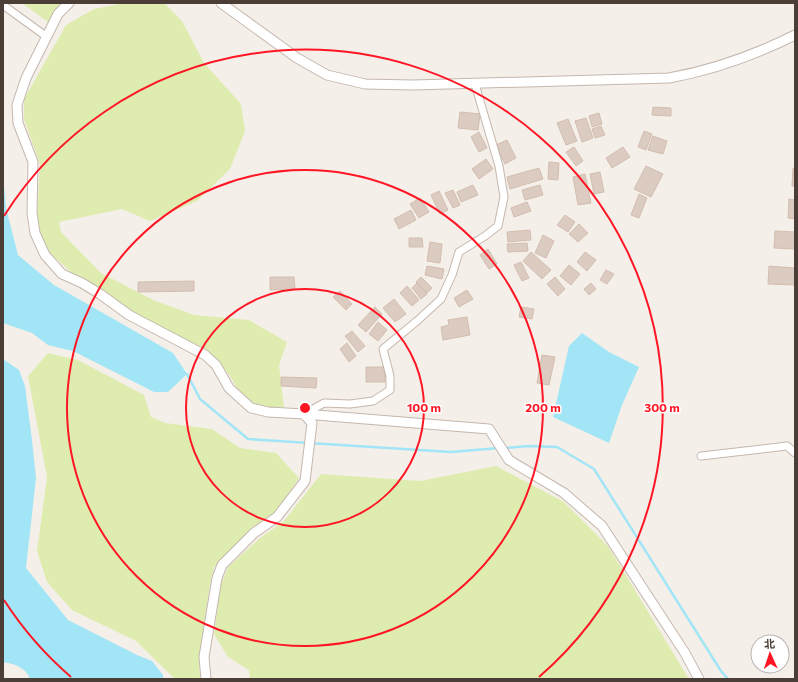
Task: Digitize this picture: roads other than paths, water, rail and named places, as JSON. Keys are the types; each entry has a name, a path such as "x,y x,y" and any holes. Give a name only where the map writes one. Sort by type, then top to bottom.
{"street":[{"path":"69,3 58,14 26,78 17,105 18,123 33,162 32,213 35,233 45,255 62,274 82,283 100,294 128,315 205,355 216,365 229,388 251,408 268,412 489,429 509,460 564,493 602,526 685,653 699,679"},
{"path":"221,3 297,58 327,75 365,84 475,84 669,78 695,74 762,51 795,35"},
{"path":"3,5 47,37"},
{"path":"304,414 324,402 350,404 373,401 390,390 390,376 383,349 441,300 452,275 459,252 498,226 504,197 499,166 475,84"},
{"path":"206,679 204,658 217,578 222,565 254,533 277,518 305,481 312,423 304,414"},
{"path":"701,456 787,446 795,453"}],"water":[{"path":"3,175 6,208 18,255 54,285 173,353 187,374 168,392 154,392 73,351 48,345 32,333 3,323"},
{"path":"582,333 609,352 639,367 622,405 609,443 553,417 569,346"},
{"path":"3,359 19,370 25,386 32,440 36,478 26,568 68,620 152,661 163,675 163,679 30,679 23,669 3,662"}],"waterway":[{"path":"187,374 200,399 248,439 451,452 499,448"},
{"path":"504,448 529,446 557,447 594,469 721,671 728,679"}]}
